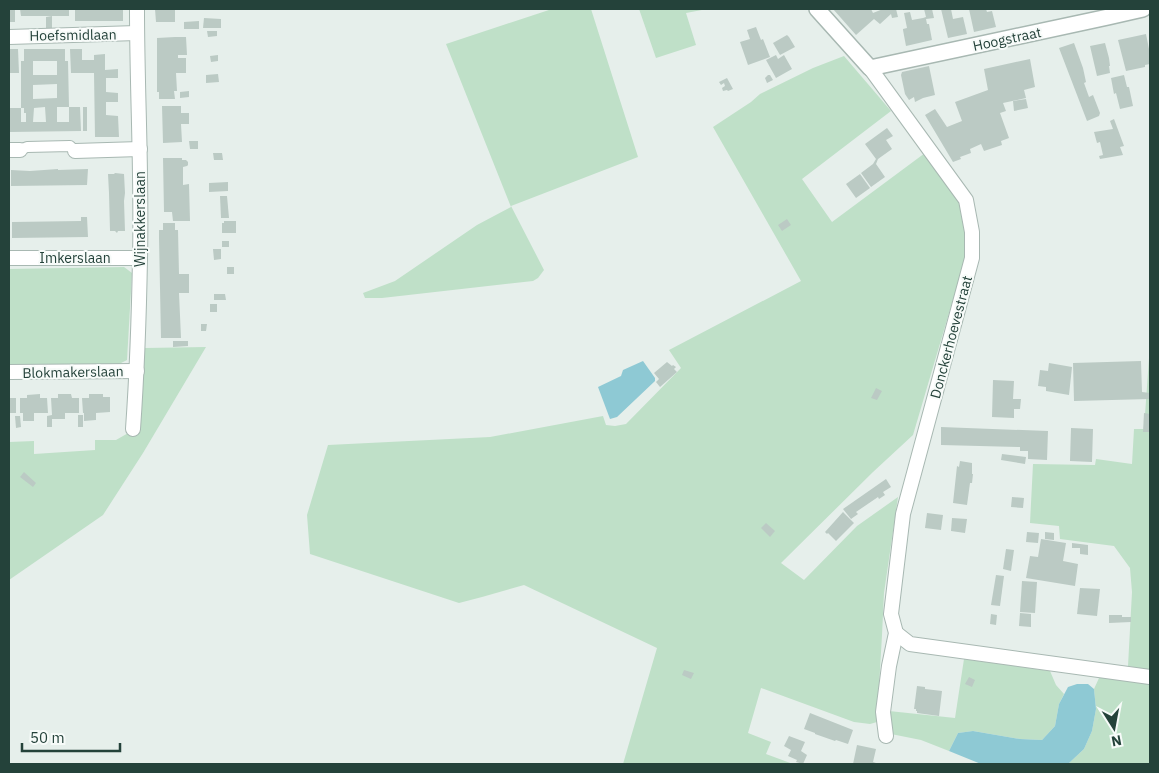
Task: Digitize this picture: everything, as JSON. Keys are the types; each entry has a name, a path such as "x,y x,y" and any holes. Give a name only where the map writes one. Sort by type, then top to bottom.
{"street":[{"name":"Wijnakkerslaan","path":"133,429 137,371 140,258 140,149 136,9"},
{"path":"817,9 870,68"},
{"name":"Hoogstraat","path":"870,68 1143,9"},
{"name":"Hoefsmidlaan","path":"9,37 137,33"},
{"name":"Donckerhoevestraat","path":"870,68 966,200 972,232 972,258 903,514 891,614 896,633 889,666 883,712 886,736"},
{"path":"14,150 26,147 70,146 75,151 140,149"},
{"name":"Imkerslaan","path":"9,258 140,258"},
{"name":"Blokmakerslaan","path":"9,372 137,371"},
{"path":"896,633 910,644 1150,677"}],"green space":[{"path":"552,9 591,9 638,157 511,206 544,270 533,281 382,298 365,298 363,293 395,281 477,225 511,207 446,44"},
{"path":"639,9 707,9 686,13 696,45 656,58"},
{"path":"844,56 891,111 802,179 832,222 925,153 958,200 965,217 967,252 913,435 781,563 804,580 857,526 898,497 884,593 877,722 870,724 854,722 761,688 748,733 771,742 766,754 793,764 623,764 657,648 524,585 459,603 310,554 307,515 328,445 490,437 603,416 606,425 626,424 681,368 669,350 801,281 713,127 760,94 813,68"},
{"path":"124,267 132,273 127,360 117,365 9,366 9,269"},
{"path":"1150,344 1150,670 1128,666 1132,592 1130,568 1114,546 1060,539 1059,526 1030,523 1033,464 1095,465 1096,459 1132,464 1134,429 1144,429"},
{"path":"206,347 143,453 103,515 9,580 9,442 34,441 34,454 95,450 95,440 116,440 137,428 145,348"},
{"path":"964,659 1050,671 1056,685 1064,694 1059,704 1055,726 1042,740 1020,739 973,731 958,733 949,751 921,740 891,734 889,711 955,718"},
{"path":"1099,678 1150,682 1150,764 1068,764 1084,749 1092,731 1096,709 1094,689"}],"water":[{"path":"643,361 655,378 655,381 617,417 610,419 598,387 621,376 623,370"},
{"path":"1077,684 1088,684 1094,689 1096,709 1092,731 1084,749 1068,764 981,764 949,751 958,733 973,731 1020,739 1042,740 1055,726 1059,704 1068,687"}],"building":[{"path":"9,9 15,9 15,22 9,22"},
{"path":"20,9 69,9 69,16 21,16"},
{"path":"75,9 123,9 123,21 75,21"},
{"path":"155,9 175,9 175,22 156,22"},
{"path":"833,9 871,9 873,13 883,9 896,9 898,17 892,18 891,14 880,24 874,19 856,35"},
{"path":"924,9 932,9 934,18 926,19 927,24 929,24 932,40 906,46 903,29 907,28 904,13 910,12 912,20 923,18 926,17"},
{"path":"941,9 951,9 953,19 963,17 967,34 948,38"},
{"path":"969,9 992,11 996,27 974,32"},
{"path":"52,16 52,28 46,28 46,17"},
{"path":"204,18 221,19 221,28 203,28"},
{"path":"199,21 199,29 184,29 184,22"},
{"path":"756,27 770,57 748,65 740,42 750,39 747,30"},
{"path":"207,31 217,31 217,36 208,37"},
{"path":"1146,34 1150,64 1126,71 1118,40"},
{"path":"787,35 795,47 780,55 773,43"},
{"path":"186,37 187,55 178,55 178,58 186,58 186,73 176,73 177,91 174,91 175,99 159,99 159,92 157,92 157,38"},
{"path":"1074,43 1083,68 1086,82 1084,83 1089,97 1093,95 1100,113 1099,116 1087,121 1059,48"},
{"path":"1105,43 1110,73 1097,76 1090,46"},
{"path":"9,49 18,49 19,73 9,73"},
{"path":"24,49 65,49 65,61 68,61 69,107 80,107 81,131 10,132 10,108 21,108 21,61 24,61","holes":["33,61 57,61 57,75 33,75","57,84 57,98 33,99 33,85","45,107 46,122 33,122 34,108","57,107 69,107 69,122 57,122","21,108 24,108 26,122 21,122"]},
{"path":"70,49 82,49 82,60 94,60 94,55 105,54 105,70 118,69 118,78 106,78 106,92 118,93 118,102 106,102 106,115 118,116 119,137 95,137 94,73 71,73"},
{"path":"218,55 218,61 211,62 210,56"},
{"path":"776,55 778,59 784,55 792,69 776,78 766,60"},
{"path":"1030,59 1035,87 1024,90 1026,98 1003,103 1006,111 1000,113 1009,138 1001,141 1002,145 984,151 981,144 970,149 971,153 953,162 925,115 935,109 947,127 962,121 955,102 988,90 984,69"},
{"path":"929,66 935,95 915,102 914,97 909,100 905,94 902,72"},
{"path":"218,74 219,82 206,83 206,75"},
{"path":"768,75 773,80 767,83 765,78"},
{"path":"1124,75 1133,106 1120,109 1116,93 1114,94 1111,78"},
{"path":"727,78 733,89 723,91 724,83 721,85 719,82"},
{"path":"189,91 189,97 180,98 180,92"},
{"path":"1026,99 1028,108 1014,111 1013,101"},
{"path":"162,106 181,106 181,113 189,113 189,124 181,124 182,142 163,143"},
{"path":"83,107 87,107 87,131 83,131"},
{"path":"1114,119 1124,146 1120,147 1123,155 1100,159 1099,156 1103,155 1100,142 1097,143 1094,132 1113,129 1110,121"},
{"path":"887,128 893,136 886,140 892,149 878,159 876,164 885,177 871,187 861,173 873,164 876,159 865,144"},
{"path":"189,141 198,141 198,149 190,149"},
{"path":"213,153 222,153 223,160 214,160"},
{"path":"163,158 182,158 182,160 188,162 187,166 183,167 183,185 189,184 190,221 173,221 172,212 164,212"},
{"path":"88,169 87,185 11,186 11,170"},
{"path":"108,174 124,174 125,193 125,231 118,231 117,233 110,231"},
{"path":"860,174 870,188 856,198 846,184"},
{"path":"228,182 228,191 209,192 209,183"},
{"path":"220,196 227,196 229,218 221,218"},
{"path":"81,217 87,217 88,237 12,238 12,222 81,221"},
{"path":"787,219 791,225 782,231 778,225"},
{"path":"224,221 236,221 236,233 222,233 222,223"},
{"path":"163,223 175,223 175,230 178,230 179,274 189,274 189,293 179,293 181,338 161,338 159,230 163,230"},
{"path":"222,241 229,241 229,247 222,247"},
{"path":"213,249 221,249 221,259 214,260"},
{"path":"227,267 234,267 234,274 227,274"},
{"path":"214,294 225,294 226,300 214,300"},
{"path":"210,304 217,304 217,312 210,312"},
{"path":"201,324 207,324 206,331 201,331"},
{"path":"173,341 188,341 188,346 173,347"},
{"path":"1141,361 1142,392 1150,393 1150,399 1074,401 1073,363"},
{"path":"667,362 676,367 674,369 677,372 660,387 656,382 659,379 654,373"},
{"path":"1049,363 1072,367 1069,395 1046,391 1046,387 1038,386 1040,370 1048,371"},
{"path":"993,380 1014,381 1013,399 1021,399 1020,409 1014,409 1014,418 992,417"},
{"path":"876,388 882,391 877,400 871,398"},
{"path":"40,394 40,398 47,398 48,413 34,413 34,421 23,421 23,413 20,413 20,398 27,398 27,395"},
{"path":"58,394 71,394 72,398 79,398 79,413 65,413 65,419 52,419 52,427 47,427 47,416 52,415 51,398 58,398"},
{"path":"89,394 103,394 103,397 110,397 110,412 96,413 96,420 84,421 82,398 89,398"},
{"path":"9,398 16,398 16,413 9,413"},
{"path":"1144,413 1150,414 1150,432 1143,432"},
{"path":"78,415 83,415 83,427 78,427"},
{"path":"15,416 20,416 21,427 16,428"},
{"path":"941,427 1048,431 1047,460 1028,459 1028,451 1020,451 1020,447 941,445"},
{"path":"1071,428 1093,429 1092,462 1070,461"},
{"path":"1002,454 1026,457 1025,464 1001,460"},
{"path":"960,461 972,463 972,483 970,483 967,505 953,503 957,466 959,467"},
{"path":"24,472 36,483 33,487 20,477"},
{"path":"886,479 891,487 883,492 885,495 879,499 878,497 856,512 858,514 851,519 843,509"},
{"path":"1012,497 1024,498 1023,508 1011,507"},
{"path":"843,512 854,523 836,541 825,532"},
{"path":"927,513 943,515 941,530 925,528"},
{"path":"952,518 967,519 965,533 951,531"},
{"path":"766,523 775,531 770,537 761,528"},
{"path":"1027,532 1039,533 1038,543 1026,542"},
{"path":"1045,532 1054,533 1054,540 1045,539"},
{"path":"1041,539 1066,543 1063,561 1078,564 1075,586 1026,578 1030,556 1038,557"},
{"path":"1072,543 1088,545 1088,555 1080,554 1080,548 1072,548"},
{"path":"1006,549 1014,550 1011,571 1003,569"},
{"path":"996,575 1004,576 1000,606 991,605"},
{"path":"1022,581 1037,582 1035,613 1020,612"},
{"path":"1080,588 1100,589 1097,616 1077,614"},
{"path":"1020,613 1031,614 1031,627 1019,626"},
{"path":"991,614 997,615 996,625 990,624"},
{"path":"1109,615 1131,617 1131,622 1109,623"},
{"path":"684,670 694,673 691,679 682,675"},
{"path":"969,677 975,680 972,687 965,684"},
{"path":"917,686 942,691 939,716 917,713 916,709 914,709"},
{"path":"810,713 853,730 848,744 804,729"},
{"path":"789,736 805,742 801,751 807,755 803,764 796,762 797,760 788,756 791,750 784,746"},
{"path":"857,745 876,749 873,762 879,764 853,764"}]}
